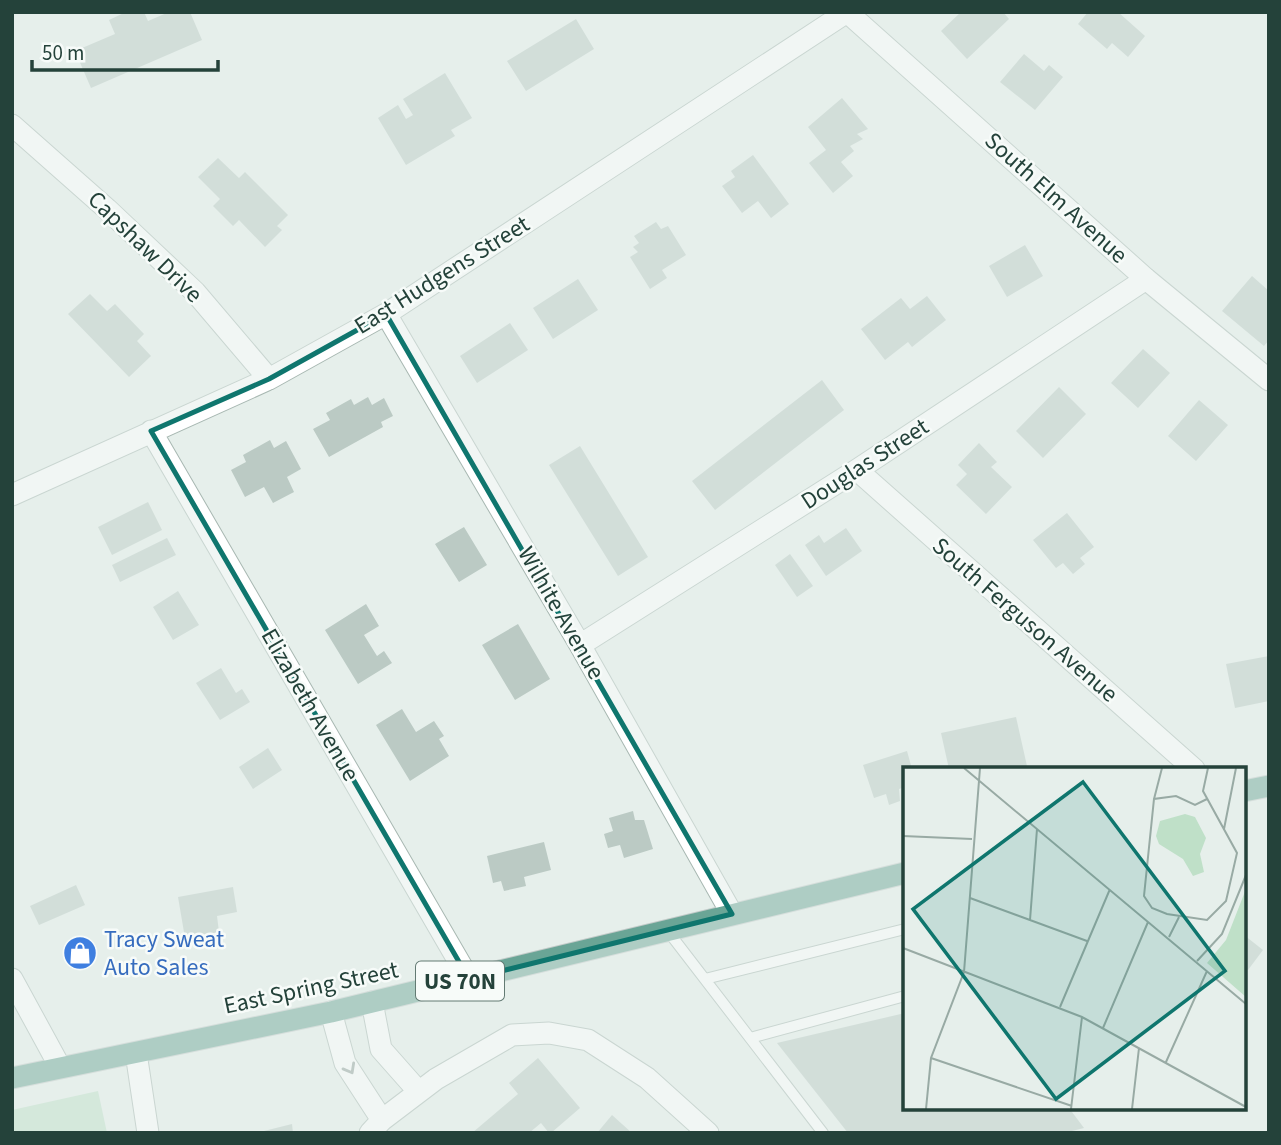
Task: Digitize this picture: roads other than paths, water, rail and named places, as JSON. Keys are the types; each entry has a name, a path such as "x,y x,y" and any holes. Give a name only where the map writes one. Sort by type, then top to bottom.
{"main road":[{"path":"1246,791 1269,786"},
{"name":"East Spring Street","path":"12,1078 331,1012 903,873"}],"street":[{"name":"South Elm Avenue","path":"847,12 1146,279 1269,380"},
{"name":"East Hudgens Street","path":"12,495 269,379 386,314 847,12"},
{"name":"Capshaw Drive","path":"12,125 195,292 269,379"},
{"name":"Douglas Street","path":"580,645 857,470 1146,279"},
{"name":"Wilhite Avenue","path":"386,314 580,645 732,914"},
{"name":"Elizabeth Avenue","path":"151,431 469,979"},
{"name":"South Ferguson Avenue","path":"857,470 1192,767"},
{"path":"12,979 60,1067"},
{"path":"372,1002 381,1049 419,1092"},
{"path":"331,1012 345,1063 376,1126 436,1079 512,1035 549,1033 588,1040 648,1078 708,1133"},
{"path":"136,1052 148,1133"}],"lane":[{"path":"667,930 823,1133"},
{"path":"705,979 903,930"},
{"path":"750,1038 903,997"}],"place":[{"name":"Tracy Sweat Auto Sales","path":"80,953"}]}
